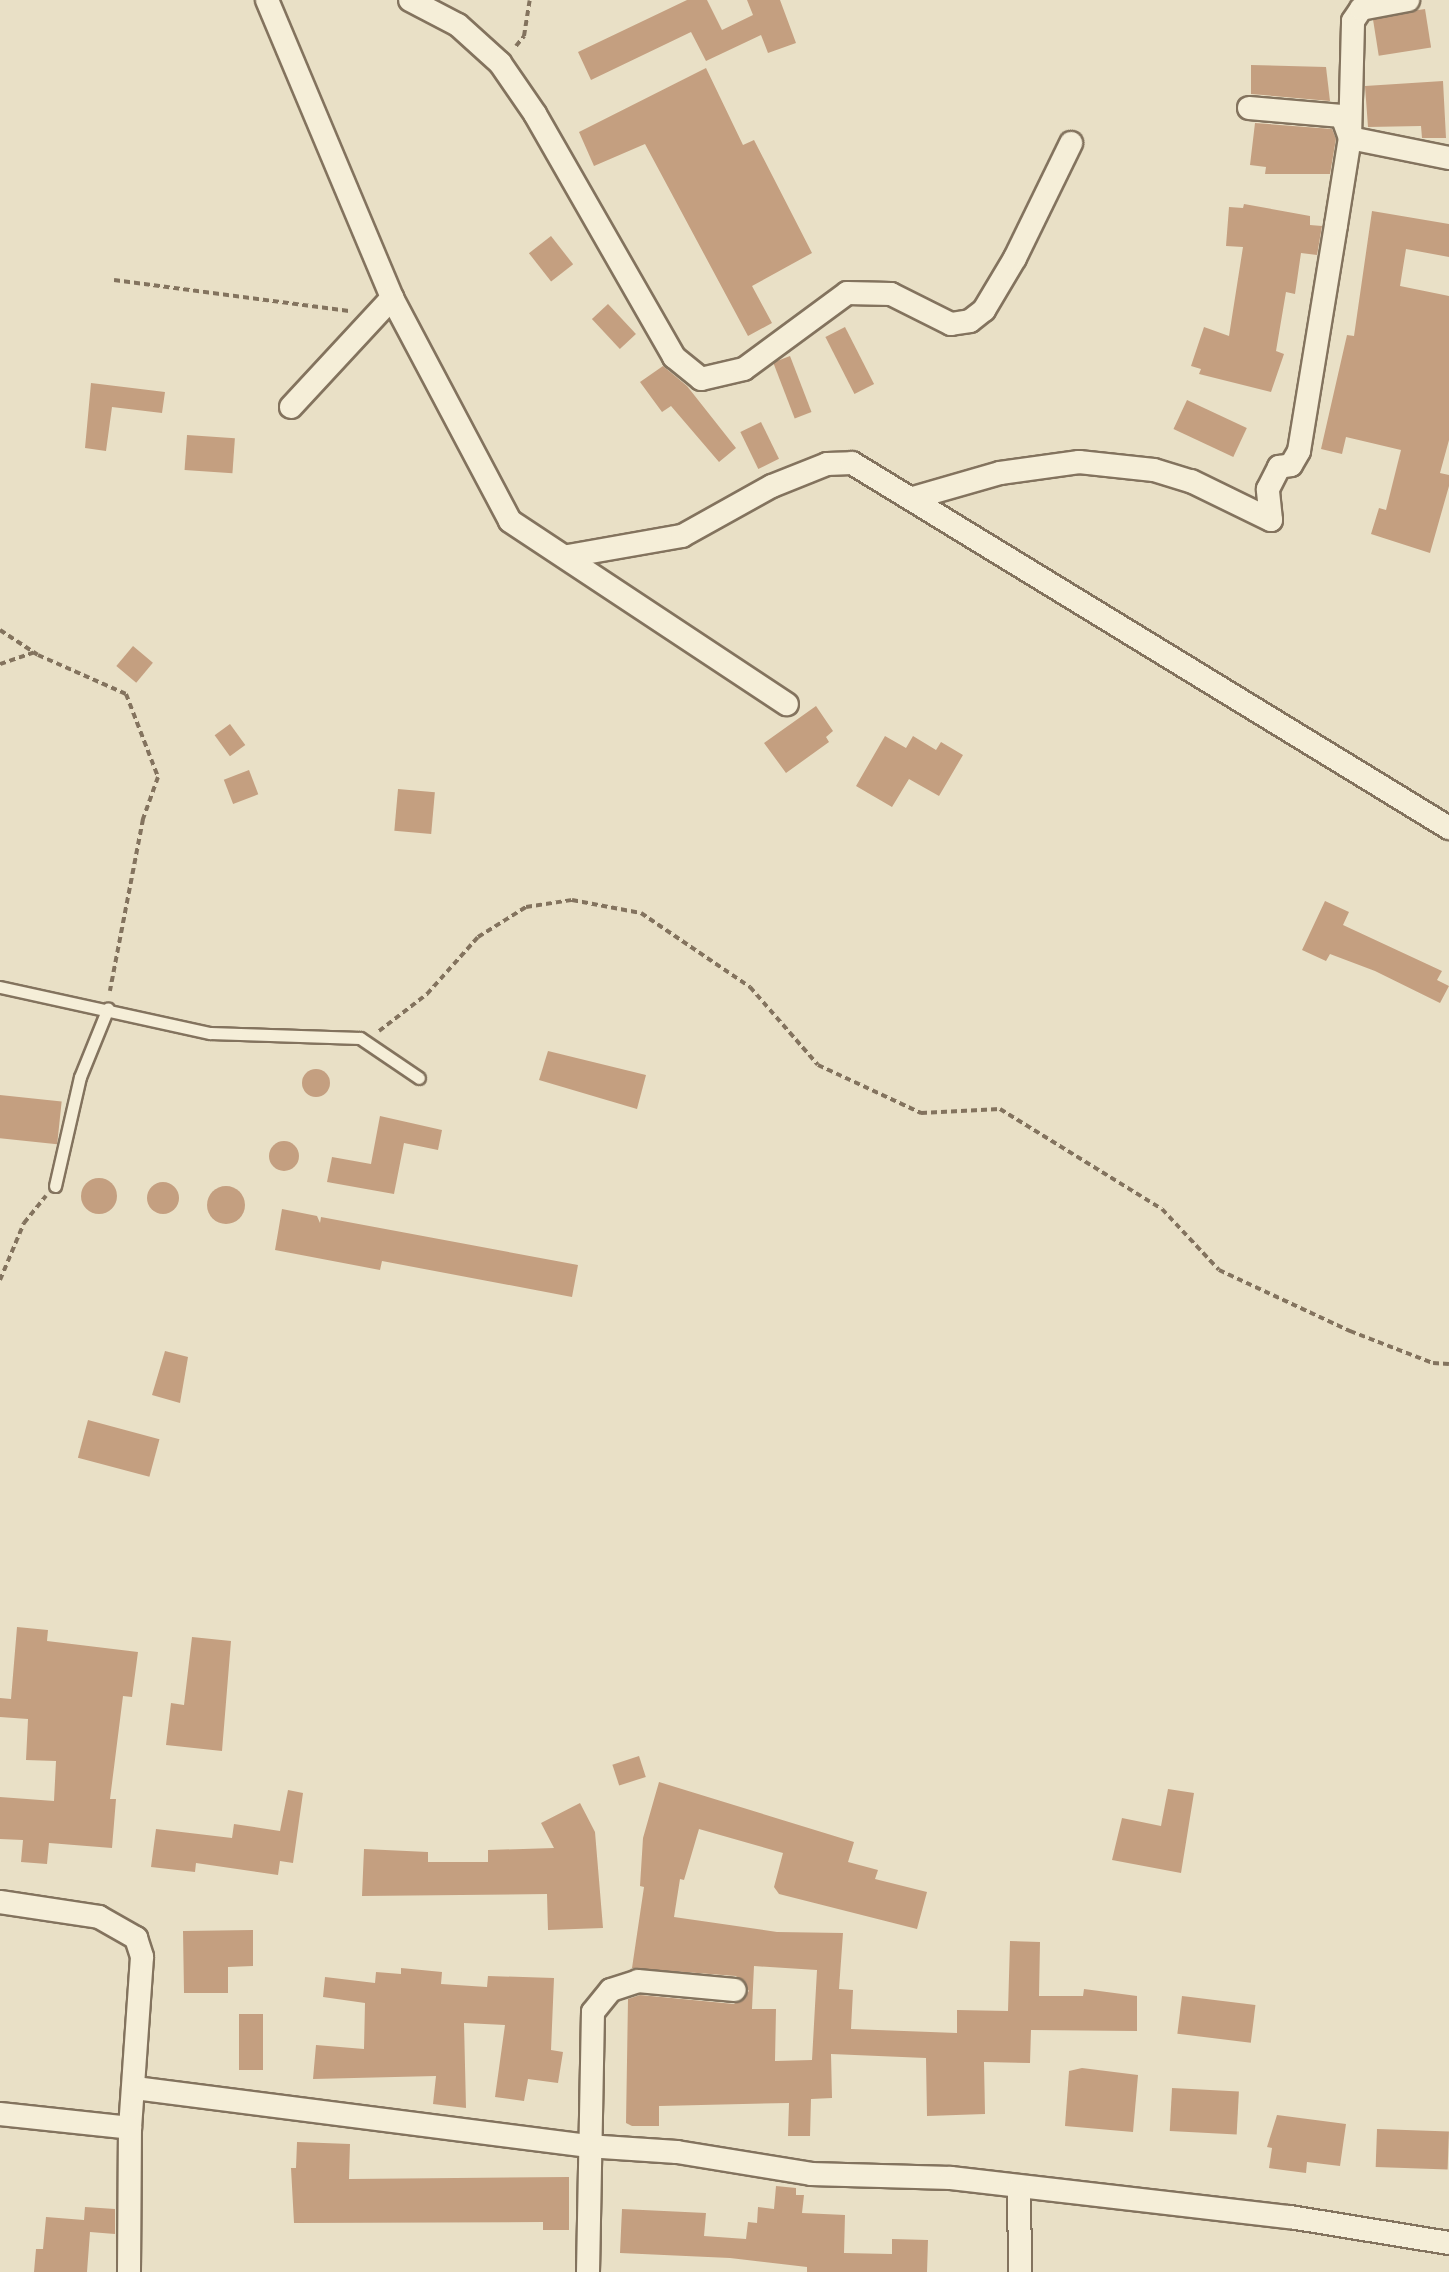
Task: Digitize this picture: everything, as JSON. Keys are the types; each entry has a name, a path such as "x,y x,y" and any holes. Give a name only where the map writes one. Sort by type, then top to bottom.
{"street":[{"path":"267,0 392,298 510,521 568,556 787,704"},
{"path":"410,0 458,25 500,63 535,114 674,357 692,375 710,380 744,369 847,293 891,294 951,324 970,321 984,310 1015,258 1071,143"},
{"path":"913,498 1000,473 1094,463 1154,470 1191,481 1271,520 1268,489 1279,467 1291,465 1299,451 1350,138 1348,55 1355,16 1361,9 1408,0"},
{"path":"1249,108 1342,116 1350,138"},
{"path":"1350,138 1449,158"},
{"path":"291,407 392,298"},
{"path":"568,556 682,536 772,486 827,464 852,463 1449,828"},
{"path":"0,1902 99,1917 136,1938 142,1957 130,2128 129,2272"},
{"path":"588,2272 590,2029 600,2001 623,1983 638,1981 735,1990"},
{"path":"135,2088 587,2146 677,2152 811,2174 885,2173 1290,2217 1449,2243"},
{"path":"0,2114 130,2128"},
{"path":"1019,2188 1020,2272"}],"lane":[{"path":"0,987 108,1008 210,1033 337,1041 360,1038 419,1078"},
{"path":"55,1186 80,1077 108,1008"}],"path":[{"path":"500,63 524,36 530,0"},
{"path":"114,280 275,299 372,317"},
{"path":"0,630 34,652 126,694 158,777 141,830 108,1008"},
{"path":"0,664 34,652"},
{"path":"337,1041 373,1036 427,994 478,937 526,907 572,900 641,913 750,987 818,1065 921,1113 1000,1109 1162,1209 1219,1270 1350,1331 1433,1363 1449,1364"},
{"path":"0,1280 24,1223 55,1186"}],"building":[{"path":"687,0 707,0 722,30 753,15 747,0 780,0 796,43 768,53 761,35 706,61 691,32 591,80 578,52"},
{"path":"1425,9 1431,48 1379,56 1373,17"},
{"path":"1251,65 1326,67 1330,101 1251,94"},
{"path":"706,68 743,145 754,140 812,253 752,286 772,323 748,336 645,144 594,166 579,132"},
{"path":"1443,81 1446,138 1422,138 1421,126 1368,127 1365,86"},
{"path":"1255,123 1332,129 1336,139 1330,174 1265,174 1266,167 1250,165"},
{"path":"1244,204 1310,216 1310,225 1322,226 1317,255 1301,253 1295,294 1286,292 1276,351 1284,354 1271,392 1199,374 1201,369 1191,366 1204,327 1229,336 1243,247 1226,246 1229,207 1243,208"},
{"path":"1372,211 1449,224 1449,257 1406,249 1400,286 1449,296 1449,440 1440,473 1449,475 1449,486 1430,553 1371,534 1379,508 1386,510 1401,450 1346,437 1342,454 1321,449 1347,335 1354,336"},
{"path":"551,236 573,264 551,282 529,253"},
{"path":"608,304 636,334 620,349 592,319"},
{"path":"845,327 874,384 854,394 825,337"},
{"path":"790,356 812,412 795,418 773,362"},
{"path":"663,366 687,386 736,448 719,462 671,406 662,412 640,382"},
{"path":"91,383 165,392 162,413 112,407 106,451 85,448"},
{"path":"1187,400 1247,428 1233,457 1173,429"},
{"path":"761,422 779,459 758,469 740,432"},
{"path":"187,435 235,438 232,473 185,470"},
{"path":"133,646 153,663 136,683 116,666"},
{"path":"816,706 833,731 826,737 829,742 786,773 764,743"},
{"path":"230,724 245,745 230,756 215,735"},
{"path":"885,736 906,748 913,736 936,750 941,742 963,755 939,796 909,779 892,807 856,786"},
{"path":"249,770 258,794 233,804 224,780"},
{"path":"398,789 435,792 431,834 394,831"},
{"path":"1325,901 1349,912 1343,925 1442,971 1437,980 1449,986 1440,1003 1375,971 1330,954 1326,961 1302,950"},
{"path":"548,1051 646,1075 637,1109 539,1080"},
{"path":"316,1069 326,1073 330,1083 326,1093 316,1097 306,1093 302,1083 306,1073"},
{"path":"0,1095 62,1101 57,1144 0,1138"},
{"path":"380,1116 442,1130 438,1150 404,1143 394,1194 327,1182 332,1157 371,1164"},
{"path":"284,1141 290,1142 298,1150 298,1162 290,1170 284,1171 278,1170 270,1162 269,1156 270,1150 278,1142"},
{"path":"99,1178 112,1183 117,1196 112,1209 99,1214 86,1209 81,1196 86,1183"},
{"path":"163,1182 175,1186 179,1198 175,1210 163,1214 151,1210 147,1198 151,1186"},
{"path":"226,1186 239,1192 245,1205 239,1218 226,1224 213,1218 207,1205 213,1192"},
{"path":"282,1209 317,1216 320,1223 321,1217 578,1265 572,1297 382,1261 380,1270 275,1250"},
{"path":"165,1351 188,1357 180,1403 152,1395"},
{"path":"88,1420 159,1439 149,1477 78,1458"},
{"path":"17,1627 48,1630 47,1641 138,1652 132,1697 123,1696 110,1799 116,1799 112,1848 49,1843 47,1864 21,1862 23,1840 0,1839 0,1797 54,1801 56,1761 26,1760 28,1719 0,1717 0,1698 11,1699"},
{"path":"192,1637 231,1641 222,1751 166,1745 171,1703 184,1705"},
{"path":"639,1756 646,1777 619,1786 612,1765"},
{"path":"659,1782 854,1842 848,1862 878,1870 875,1879 927,1892 917,1929 779,1894 774,1887 783,1853 699,1829 684,1880 680,1879 674,1917 777,1932 843,1933 839,1989 853,1990 851,2029 957,2033 957,2010 1008,2011 1010,1941 1040,1942 1039,1996 1083,1996 1084,1989 1137,1996 1137,2031 1031,2030 1030,2063 984,2062 985,2114 927,2116 926,2058 831,2054 832,2098 811,2099 810,2136 788,2136 789,2103 659,2106 659,2126 632,2126 626,2123 628,1999 640,1995 734,2004 749,1991 736,1976 632,1968 644,1887 640,1886 643,1838","holes":["754,1966 817,1970 812,2060 775,2061 776,2009 752,2009"]},
{"path":"1168,1789 1194,1793 1181,1873 1112,1860 1122,1818 1161,1826"},
{"path":"288,1790 303,1793 293,1863 280,1861 278,1875 196,1863 195,1872 151,1867 156,1829 232,1838 234,1824 280,1831"},
{"path":"580,1803 595,1832 603,1928 548,1930 547,1894 362,1896 364,1849 428,1852 428,1862 488,1862 488,1850 554,1848 541,1823"},
{"path":"253,1930 253,1966 228,1967 228,1993 184,1993 183,1931"},
{"path":"401,1968 442,1972 441,1984 487,1987 488,1976 554,1978 551,2050 563,2052 558,2083 528,2079 524,2101 495,2097 505,2025 464,2023 466,2108 433,2104 436,2076 313,2079 316,2045 364,2049 365,2003 323,1997 325,1977 375,1983 376,1972 401,1974"},
{"path":"1182,1996 1255,2005 1251,2043 1177,2034"},
{"path":"239,2014 263,2014 263,2070 239,2070"},
{"path":"1082,2068 1138,2075 1133,2132 1065,2126 1069,2071"},
{"path":"1172,2088 1239,2092 1237,2134 1170,2131"},
{"path":"1277,2115 1346,2124 1340,2166 1307,2162 1306,2173 1269,2168 1272,2148 1267,2147"},
{"path":"1377,2129 1449,2132 1448,2169 1376,2167"},
{"path":"297,2142 350,2144 349,2179 569,2177 569,2230 543,2230 543,2222 294,2223 291,2168 296,2168"},
{"path":"776,2186 796,2188 796,2195 804,2195 802,2213 845,2215 844,2253 892,2254 892,2239 928,2240 927,2272 807,2272 807,2267 730,2258 620,2253 622,2209 706,2213 704,2236 746,2239 748,2222 757,2223 758,2207 774,2209"},
{"path":"85,2207 115,2209 115,2234 90,2232 87,2272 34,2272 36,2249 43,2249 46,2217 84,2220"}]}
